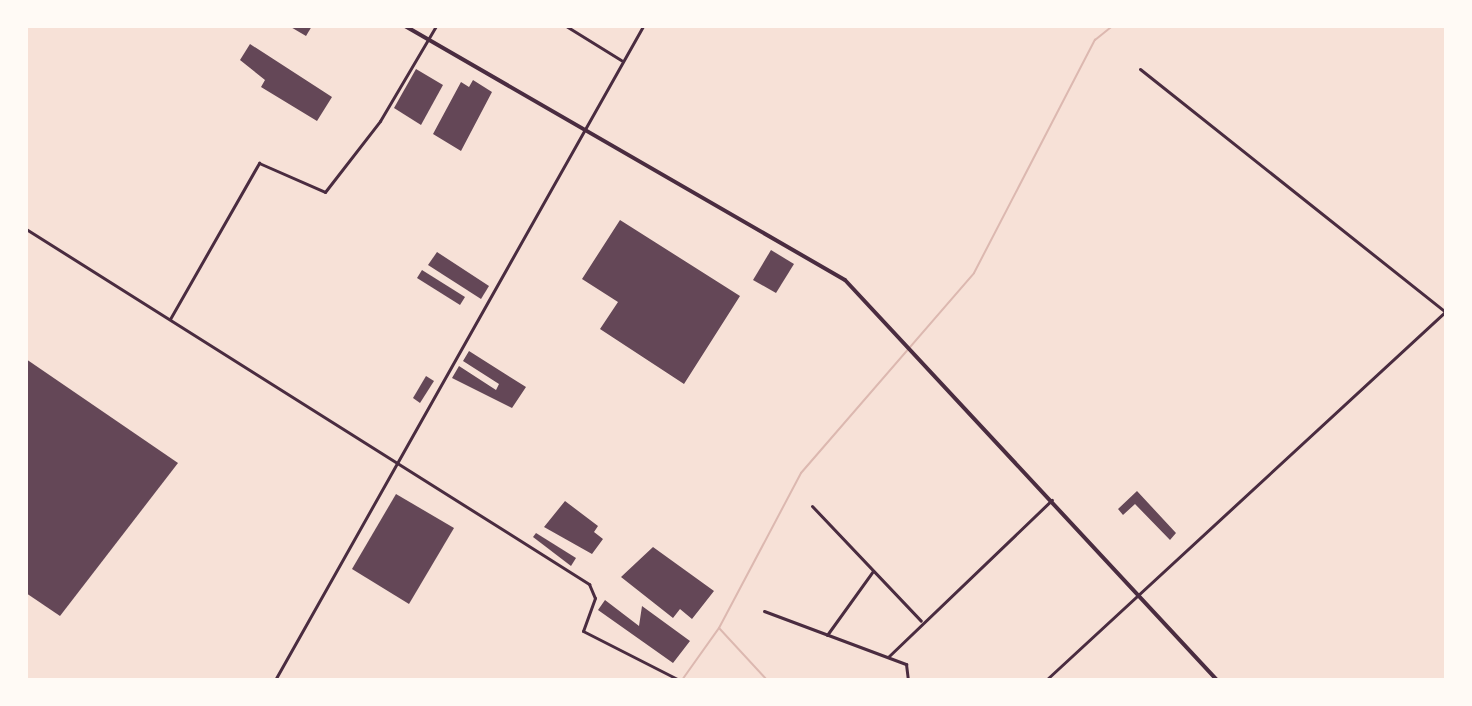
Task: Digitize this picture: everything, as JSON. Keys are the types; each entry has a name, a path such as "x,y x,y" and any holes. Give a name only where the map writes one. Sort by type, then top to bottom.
{"street":[{"path":"405,26 845,280 889,333 1052,500 1217,680"},
{"path":"170,319 259,163 325,192 436,26"},
{"path":"566,26 621,61"},
{"path":"275,680 643,26"},
{"path":"1046,680 1446,312 1140,69"},
{"path":"26,229 589,584 595,598 583,631 679,680"},
{"path":"888,657 921,621 1052,500"},
{"path":"812,506 921,621"},
{"path":"827,635 873,571"},
{"path":"764,611 888,657 910,668 908,680"}],"building":[{"path":"289,26 312,26 306,36"},
{"path":"250,44 332,97 317,121 261,87 265,80 240,60"},
{"path":"416,69 443,85 421,125 394,108"},
{"path":"473,80 492,92 461,151 433,134 461,82 469,87"},
{"path":"620,220 740,296 684,384 600,329 618,302 582,279"},
{"path":"771,250 794,264 776,293 753,280"},
{"path":"437,252 489,286 481,299 428,265"},
{"path":"422,270 465,297 460,305 417,278"},
{"path":"469,351 526,387 512,408 452,378 459,366 496,390 499,384 463,361"},
{"path":"26,359 178,463 60,616 26,593"},
{"path":"426,376 434,381 420,403 413,398"},
{"path":"1137,491 1176,533 1170,540 1135,504 1123,515 1118,509"},
{"path":"396,494 454,528 409,604 352,569"},
{"path":"565,501 598,526 594,532 603,539 592,554 544,527"},
{"path":"536,533 576,558 571,566 533,537"},
{"path":"653,547 714,591 692,619 680,609 673,618 621,577"},
{"path":"605,600 639,626 642,606 690,641 673,663 598,610"}],"waterway":[{"path":"682,680 719,628 801,473 974,273 1095,40 1112,26"},
{"path":"719,628 767,680"}]}
